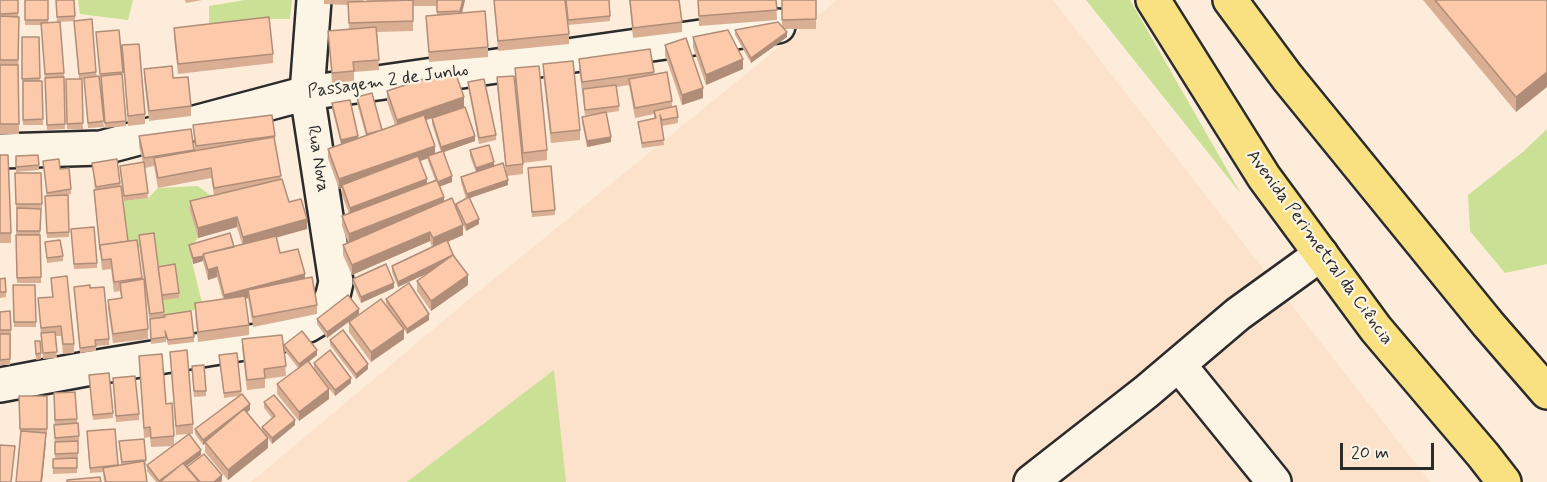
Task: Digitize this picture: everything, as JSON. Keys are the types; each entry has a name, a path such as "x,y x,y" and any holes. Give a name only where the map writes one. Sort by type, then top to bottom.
{"main road":[{"name":"Avenida Perimetral da Ciência","path":"1153,0 1264,177 1376,329 1504,482"},
{"path":"1230,0 1294,87 1488,324 1547,392"}],"street":[{"name":"Rua Nova","path":"0,385 269,339 308,325 326,314 336,282 307,93 314,0"},
{"name":"Passagem 2 de Junho","path":"0,151 101,148 307,93 780,26"},
{"path":"1031,482 1146,393 1238,314 1321,254"},
{"path":"1179,365 1274,482"}],"shaded area":[{"path":"837,0 1053,0 1430,482 251,482 473,296"}],"green space":[{"path":"78,0 133,0 128,20 80,14"},
{"path":"245,0 292,0 290,19 209,26 209,6"},
{"path":"1086,0 1130,0 1241,194"},
{"path":"1547,129 1547,264 1505,273 1470,231 1468,195 1524,151"},
{"path":"198,186 214,198 190,211 198,238 189,250 203,307 164,320 153,243 128,250 124,201 148,198 158,188"},
{"path":"554,370 566,482 407,482"}],"building":[{"path":"0,0 18,0 18,13 0,14"},
{"path":"25,0 48,0 48,20 25,20"},
{"path":"56,0 74,0 75,16 57,17"},
{"path":"413,0 413,21 349,23 348,2"},
{"path":"437,0 463,0 460,11 437,12"},
{"path":"494,0 565,0 569,34 498,41"},
{"path":"566,0 609,0 610,16 568,20"},
{"path":"630,0 679,0 682,22 633,28"},
{"path":"698,0 776,0 777,10 699,16"},
{"path":"782,0 816,0 816,19 782,20"},
{"path":"1435,0 1547,0 1547,72 1516,97"},
{"path":"485,11 488,47 429,52 426,16"},
{"path":"0,16 19,17 18,60 0,60"},
{"path":"269,17 273,54 178,64 174,28"},
{"path":"92,19 96,72 79,74 74,21"},
{"path":"60,22 64,73 45,74 41,23"},
{"path":"778,22 787,32 751,58 735,30"},
{"path":"376,27 379,60 353,62 354,71 332,73 328,31"},
{"path":"119,30 123,72 100,74 96,32"},
{"path":"728,30 743,59 706,75 693,37"},
{"path":"22,37 39,37 40,78 22,79"},
{"path":"686,38 703,88 682,95 665,45"},
{"path":"139,44 145,114 128,116 122,45"},
{"path":"650,49 654,72 582,82 579,59"},
{"path":"573,61 580,130 551,133 543,64"},
{"path":"0,65 18,65 19,124 0,124"},
{"path":"172,66 173,78 188,77 191,106 149,111 144,69"},
{"path":"539,66 547,150 523,153 515,68"},
{"path":"454,69 464,97 397,120 387,91"},
{"path":"667,72 672,101 635,108 629,79"},
{"path":"122,74 126,121 105,123 101,76"},
{"path":"99,76 104,121 88,123 84,78"},
{"path":"514,76 523,164 506,166 497,77"},
{"path":"64,77 65,124 47,125 45,78"},
{"path":"66,79 82,79 83,123 67,124"},
{"path":"484,79 496,135 479,138 468,82"},
{"path":"23,81 42,81 43,119 23,120"},
{"path":"616,85 619,106 585,110 583,89"},
{"path":"372,93 382,130 367,134 357,97"},
{"path":"350,100 358,136 341,140 332,103"},
{"path":"676,106 678,117 662,120 660,115 664,140 642,143 638,122 656,118 654,111"},
{"path":"465,107 475,136 441,147 432,118"},
{"path":"606,112 611,137 587,141 582,117"},
{"path":"272,115 275,136 196,146 193,125"},
{"path":"424,115 435,146 339,179 328,149"},
{"path":"191,129 194,150 144,158 139,136"},
{"path":"274,137 281,176 214,188 211,168 158,178 154,158"},
{"path":"489,145 494,162 476,168 470,150"},
{"path":"443,151 452,176 438,182 428,156"},
{"path":"0,155 8,155 11,233 0,233"},
{"path":"38,155 39,165 16,167 16,156"},
{"path":"418,156 427,179 350,208 342,185"},
{"path":"59,159 60,169 69,168 71,189 47,193 43,161"},
{"path":"117,159 120,183 96,187 92,163"},
{"path":"144,162 148,193 124,196 120,166"},
{"path":"503,163 508,180 467,194 461,177"},
{"path":"551,166 555,210 532,212 528,168"},
{"path":"15,173 41,173 42,204 16,204"},
{"path":"282,179 289,202 301,199 307,219 243,237 237,217 198,228 190,201"},
{"path":"437,180 444,197 349,234 342,216"},
{"path":"121,186 128,241 100,245 100,250 94,190"},
{"path":"68,195 69,232 47,233 45,196"},
{"path":"469,197 479,219 466,225 456,204"},
{"path":"452,198 463,225 433,238 430,232 352,265 343,245"},
{"path":"17,208 41,209 40,231 17,231"},
{"path":"94,227 97,263 74,264 71,229"},
{"path":"154,233 164,312 150,314 139,235"},
{"path":"230,233 234,247 193,258 189,245"},
{"path":"16,235 40,235 41,277 17,278"},
{"path":"276,236 280,253 298,249 305,274 224,295 217,267 208,270 203,254"},
{"path":"60,240 63,256 47,258 45,242"},
{"path":"137,240 142,278 114,282 111,259 102,260 100,245"},
{"path":"447,240 453,255 398,282 392,266"},
{"path":"453,255 468,275 431,301 417,281"},
{"path":"175,264 179,293 162,295 158,267"},
{"path":"386,264 394,283 361,297 353,279"},
{"path":"67,276 74,344 63,344 61,326 41,328 38,298 53,297 51,278"},
{"path":"312,277 317,305 253,317 248,290"},
{"path":"5,278 6,292 0,292 0,279"},
{"path":"144,279 148,329 113,334 108,300 122,298 120,283"},
{"path":"409,283 429,314 407,329 386,299"},
{"path":"13,285 35,285 36,322 14,322"},
{"path":"90,285 90,288 104,287 109,339 95,340 96,346 80,348 74,287"},
{"path":"348,295 359,309 327,332 317,319"},
{"path":"245,296 249,325 198,332 195,303"},
{"path":"381,299 404,329 371,352 349,322"},
{"path":"10,311 11,330 0,330 0,312"},
{"path":"191,311 194,337 168,340 165,331 166,337 151,339 150,319"},
{"path":"343,330 368,364 356,374 330,340"},
{"path":"302,331 317,350 299,364 284,345"},
{"path":"55,332 57,352 43,353 41,333"},
{"path":"0,334 10,334 10,359 0,360"},
{"path":"282,335 286,366 264,369 265,378 247,380 242,339"},
{"path":"35,341 40,341 41,353 36,354"},
{"path":"187,350 193,424 176,426 170,352"},
{"path":"330,350 351,378 335,390 314,363"},
{"path":"237,353 241,391 224,393 219,355"},
{"path":"162,354 166,404 172,403 174,436 151,438 150,427 144,428 139,356"},
{"path":"308,361 329,389 299,412 277,384"},
{"path":"204,365 206,391 194,391 192,366"},
{"path":"109,373 113,413 93,415 89,375"},
{"path":"135,376 139,414 116,416 113,378"},
{"path":"75,392 77,419 55,420 54,393"},
{"path":"242,394 250,404 203,440 195,429"},
{"path":"274,395 295,420 272,438 262,427 275,416 264,402"},
{"path":"19,396 47,396 47,429 20,429"},
{"path":"244,409 268,438 228,470 205,442"},
{"path":"78,423 79,436 55,438 54,425"},
{"path":"115,429 118,465 90,468 87,431"},
{"path":"21,431 46,433 41,482 16,482"},
{"path":"189,434 201,450 159,481 147,465"},
{"path":"144,439 146,460 122,462 119,441"},
{"path":"78,441 78,453 55,454 55,442"},
{"path":"0,445 15,446 11,482 0,482"},
{"path":"204,454 222,475 214,482 200,482 187,467"},
{"path":"77,458 77,468 53,468 53,459"},
{"path":"144,461 147,482 106,482 103,468"},
{"path":"183,463 199,482 160,482"},
{"path":"100,477 101,482 67,482 67,480"}]}
